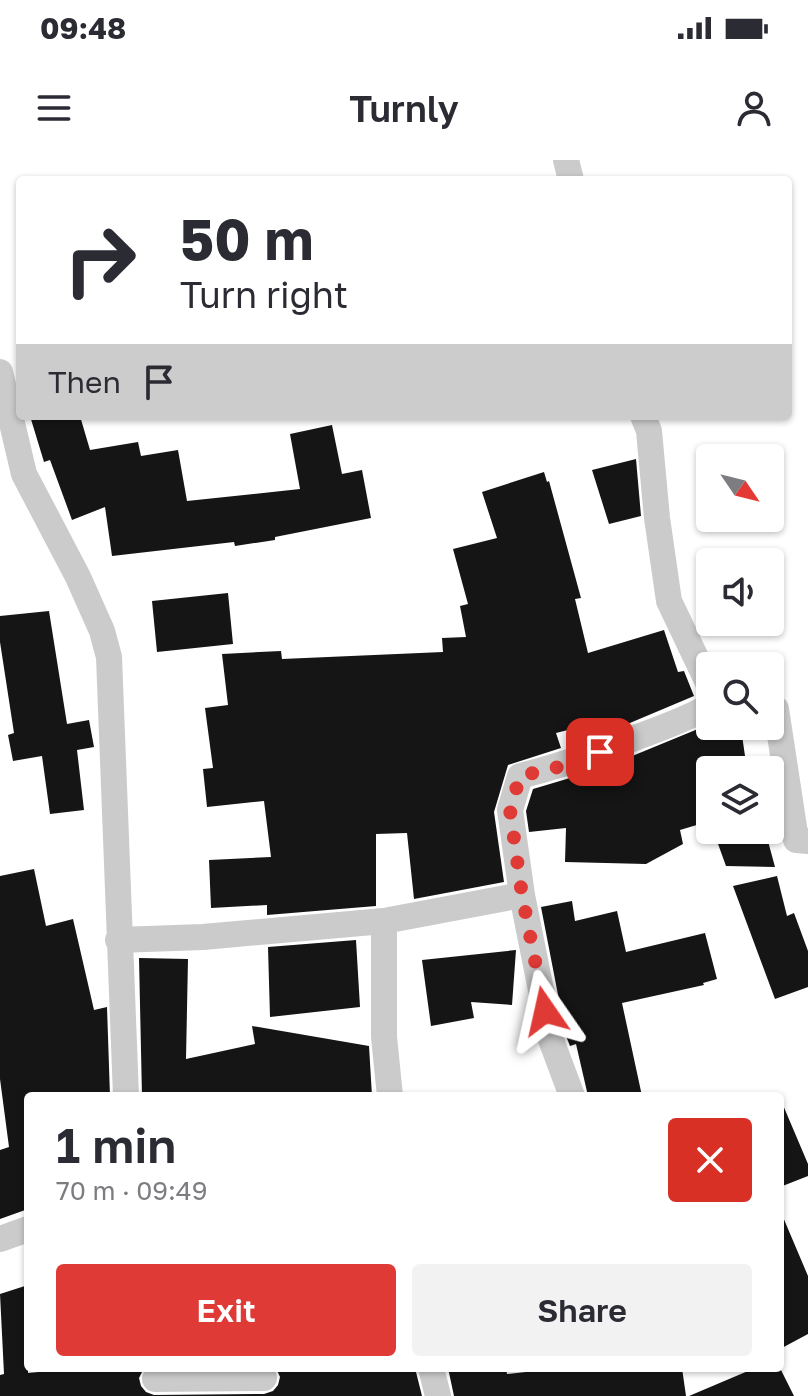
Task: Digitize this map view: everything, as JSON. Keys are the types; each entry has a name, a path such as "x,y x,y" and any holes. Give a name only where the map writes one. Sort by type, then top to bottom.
{"street":[{"path":"0,372 24,474 78,577 102,631 109,657 126,1092"},
{"path":"645,420 649,431 669,601 696,658"},
{"path":"570,1092 551,1040 522,895 510,810 520,776 555,768 696,714"},
{"path":"781,740 796,840 808,841"},
{"path":"118,940 203,937 384,921 522,895"},
{"path":"384,921 384,1037 390,1092"},
{"path":"0,1239 24,1230"},
{"path":"432,1372 438,1396"},
{"path":"155,1381 264,1378"}],"building":[{"path":"31,420 81,420 90,450 138,442 141,456 178,450 187,501 300,489 290,434 332,425 342,474 362,470 371,518 235,546 234,542 112,556 105,507 72,520 50,460 44,462"},
{"path":"636,459 641,516 609,524 592,470"},
{"path":"544,472 581,598 575,599 588,653 664,630 678,672 684,671 694,696 618,728 616,718 556,733 561,748 508,765 494,812 504,882 414,899 407,833 376,834 376,906 267,915 267,905 211,908 209,860 271,857 264,801 207,807 203,769 213,768 205,708 228,705 222,654 281,651 282,659 443,652 442,638 466,637 460,606 468,604 453,549 497,538 482,492"},
{"path":"228,593 233,644 157,652 152,601"},
{"path":"49,611 67,724 89,720 94,747 77,750 84,810 50,814 42,756 13,761 8,735 14,733 0,642 0,616"},
{"path":"696,730 696,740 743,740 745,756 696,756 696,825 680,830 683,844 646,864 565,862 566,828 529,832 526,811 533,789 570,778 628,773 625,759"},
{"path":"718,844 769,844 775,867 726,866"},
{"path":"34,869 46,926 73,919 94,1010 107,1007 110,1092 24,1092 24,1210 0,1219 0,1150 9,1147 0,1079 0,876"},
{"path":"777,876 787,916 794,913 808,951 808,987 775,999 733,886"},
{"path":"572,901 575,921 617,911 626,952 705,933 717,979 704,985 622,1003 641,1092 587,1092 576,1044 570,1046 566,1036 541,907"},
{"path":"356,940 360,1007 270,1017 268,947"},
{"path":"516,950 512,1005 471,1002 474,1018 431,1026 422,960"},
{"path":"139,958 188,959 186,1059 255,1044 252,1026 369,1046 372,1092 142,1092"},
{"path":"784,1107 808,1164 808,1176 784,1185"},
{"path":"784,1219 808,1276 808,1334 784,1347"},
{"path":"24,1286 24,1372 28,1373 142,1372 139,1378 141,1386 154,1395 264,1394 278,1385 278,1372 416,1372 422,1396 0,1396 0,1375 4,1374 0,1294"},
{"path":"449,1372 683,1372 686,1396 454,1396"},
{"path":"746,1372 782,1372 794,1396 689,1396"}],"route":[{"path":"545,1011 522,895 510,810 520,776 600,752"}]}
